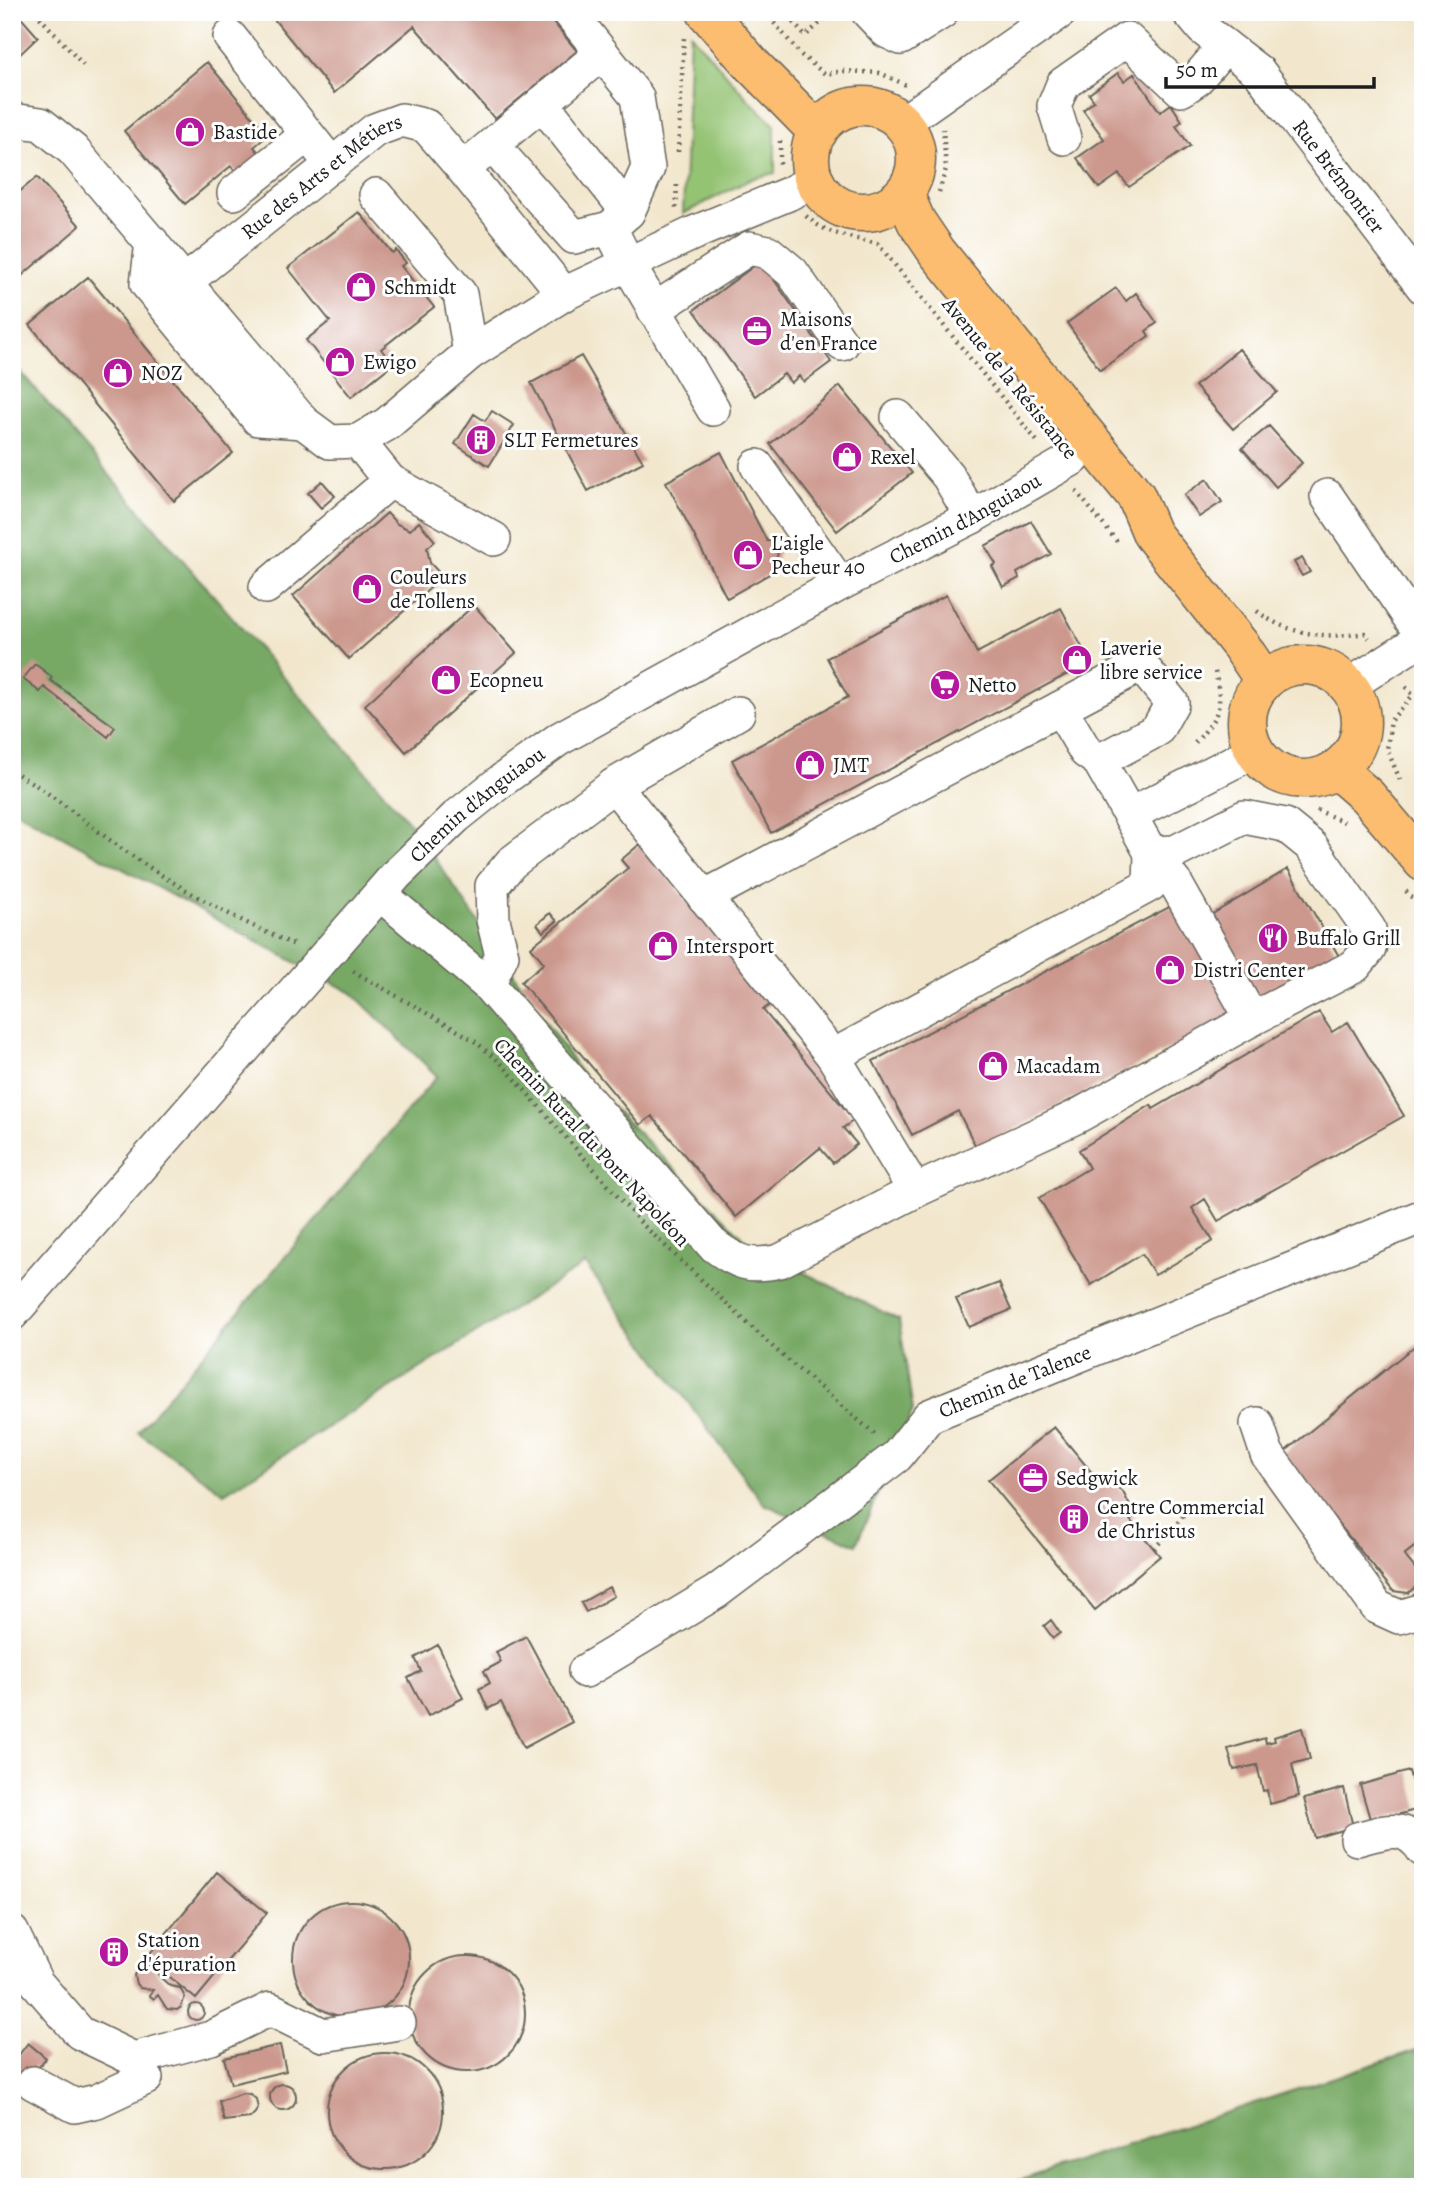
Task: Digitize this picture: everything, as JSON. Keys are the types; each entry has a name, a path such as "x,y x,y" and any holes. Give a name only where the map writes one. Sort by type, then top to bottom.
{"main road":[{"path":"735,12 828,122"},
{"path":"695,23 828,122"},
{"path":"854,107 872,107 888,112 902,123 916,150 914,173 893,201 866,212 843,207 823,194 799,188 811,163 812,147 828,122 854,107"},
{"name":"Avenue de la Résistance","path":"893,201 896,235 1073,472 1123,512 1137,541 1241,646 1264,680"},
{"name":"Avenue de la Résistance","path":"893,201 916,221 937,252 1136,496 1137,541"},
{"path":"1307,665 1323,668 1337,675 1349,686 1359,707 1361,730 1352,752 1336,769 1316,777 1295,778 1281,774 1269,766 1255,751 1248,731 1247,717 1255,691 1264,680 1284,668 1307,665"},
{"path":"1336,769 1367,796 1423,862"}],"street":[{"path":"492,145 574,237 619,220 648,168 637,97 569,12"},
{"path":"868,12 886,31 901,38 942,12"},
{"path":"902,123 1060,12"},
{"name":"Rue Brémontier","path":"1189,12 1203,29 1224,46 1265,62 1423,287"},
{"path":"230,37 332,165"},
{"path":"1064,138 1054,106 1063,84 1127,39 1181,90 1196,80 1224,46"},
{"path":"463,169 602,53"},
{"path":"542,103 619,220 628,264 713,410"},
{"path":"12,120 41,124 73,150 303,422 330,442 358,441 387,424 470,353 564,294 674,242 799,188"},
{"name":"Rue des Arts et Métiers","path":"186,281 375,130 402,120 426,126 564,294"},
{"path":"234,193 307,135"},
{"path":"376,195 460,294 470,353"},
{"path":"152,242 147,284 258,419 303,422"},
{"path":"654,310 749,248 768,252 792,272 842,344"},
{"path":"898,417 948,476 972,517"},
{"path":"358,441 390,481 494,539"},
{"path":"757,466 840,583"},
{"name":"Chemin d'Anguiaou","path":"12,1314 380,894 456,817 500,781 559,740 840,583 972,517 1073,472"},
{"path":"266,587 390,481"},
{"path":"1327,496 1352,519 1390,576 1423,637 1349,686"},
{"path":"704,897 1141,665 1172,703 1157,730 1099,761"},
{"path":"1060,708 1086,752 1099,761 1151,853 1176,884 1252,1019"},
{"path":"488,985 502,955 493,920 492,887 511,863 614,785 738,713"},
{"path":"1131,814 1255,751"},
{"path":"614,785 833,1056 915,1191"},
{"path":"380,894 488,985 712,1244 741,1263 762,1265 780,1261 915,1191 1076,1117 1252,1019 1355,966 1369,949 1369,929 1311,846 1285,825 1244,817 1175,852 1151,853"},
{"path":"833,1056 1150,885 1151,853"},
{"name":"Chemin de Talence","path":"585,1671 716,1592 897,1456 929,1416 1423,1216"},
{"path":"1257,1424 1267,1454 1377,1607 1399,1618 1423,1610"},
{"path":"1357,1839 1393,1830 1415,1838 1423,1850"},
{"path":"12,1933 36,1982 80,2033 134,2059 146,2078 97,2101 75,2106 33,2083"},
{"path":"134,2059 211,2038 270,2009 323,2035 399,2023"}],"path":[{"path":"35,12 86,68"},
{"path":"765,12 801,55 825,74 845,71 880,73 909,86"},
{"path":"784,12 805,36 833,12"},
{"path":"678,159 695,23"},
{"path":"781,136 816,226 844,237 878,244 1037,441"},
{"path":"674,242 677,173"},
{"path":"1073,472 1137,541"},
{"path":"1250,605 1266,618 1286,628 1338,637 1365,633"},
{"path":"1195,743 1215,720 1221,698 1212,661"},
{"path":"1406,787 1397,777 1387,749 1391,720 1413,695"},
{"name":"Chemin Rural du Pont Napoléon","path":"12,772 31,782 118,846 194,896 260,930 359,974 419,1011 472,1039 501,1063 641,1223 775,1349 865,1424 897,1456"},
{"path":"1154,1549 1187,1512"}],"green space":[{"path":"690,33 748,99 775,125 775,173 753,178 683,214"},
{"path":"12,362 415,829 587,1082 753,1247 899,1320 913,1410 856,1545 764,1504 585,1264 224,1493 138,1432 437,1076 352,993 12,809"},
{"path":"1423,2048 1423,2187 999,2187"}],"building":[{"path":"12,12 16,12 38,37 12,62"},
{"path":"268,12 545,12 577,51 495,119 414,26 334,93"},
{"path":"207,62 268,135 254,147 262,156 239,176 231,166 185,204 124,131"},
{"path":"1118,73 1124,81 1134,74 1160,112 1171,104 1182,121 1176,126 1190,146 1129,187 1119,174 1099,188 1077,158 1104,139 1083,110 1094,101 1089,94"},
{"path":"37,177 80,226 12,284 12,198"},
{"name":"Schmidt","path":"359,212 392,253 396,250 406,263 401,266 434,307 381,349 393,364 351,397 306,340 330,321 288,268"},
{"path":"761,261 831,362 804,382 799,376 791,383 784,374 755,396 694,310"},
{"name":"NOZ","path":"88,277 233,453 174,501 30,325"},
{"path":"1116,288 1126,301 1136,293 1157,323 1146,331 1149,336 1100,370 1067,323"},
{"path":"1239,349 1277,392 1233,429 1195,386"},
{"path":"581,356 643,462 588,491 531,383"},
{"path":"840,386 912,473 837,531 770,444"},
{"name":"SLT Fermetures","path":"492,411 514,425 489,466 455,444 474,414 485,421"},
{"path":"1269,426 1302,463 1276,487 1242,448"},
{"path":"721,452 767,541 780,543 776,561 780,568 727,598 666,482"},
{"path":"1207,479 1222,502 1199,517 1184,495"},
{"path":"322,481 335,496 321,508 308,493"},
{"path":"387,513 397,524 410,530 419,522 435,541 427,548 430,563 443,577 349,659 293,596"},
{"path":"1031,521 1051,554 1017,573 1019,578 1003,587 992,566 996,564 985,546"},
{"path":"1302,558 1310,572 1302,576 1294,562"},
{"name":"Netto","path":"946,595 977,653 1061,608 1090,662 771,833 732,760 848,697 827,658"},
{"path":"474,605 516,653 406,752 365,705"},
{"path":"35,664 52,677 50,680 115,727 108,737 44,687 40,692 23,679"},
{"path":"640,844 772,1003 763,1010 854,1120 843,1128 857,1144 833,1163 820,1148 736,1217 652,1116 640,1125 521,982 544,963 531,947 628,868 621,860"},
{"name":"Buffalo Grill","path":"1288,869 1340,958 1257,1006 1206,918"},
{"path":"1177,903 1236,1014 977,1149 958,1111 912,1135 873,1061"},
{"path":"550,913 557,921 543,932 537,924"},
{"path":"1319,1012 1332,1032 1348,1022 1404,1116 1218,1221 1205,1199 1192,1208 1213,1241 1155,1275 1142,1254 1091,1285 1039,1198 1089,1168 1079,1150 1151,1105 1153,1109"},
{"path":"999,1283 1011,1310 969,1327 956,1299"},
{"path":"1423,1339 1423,1540 1404,1555 1423,1581 1408,1593 1393,1591 1282,1454"},
{"name":"Centre Commercial de Christus","path":"1054,1427 1097,1479 1101,1476 1106,1478 1123,1492 1135,1516 1130,1520 1160,1556 1095,1610 988,1480"},
{"path":"609,1587 614,1596 586,1612 581,1603"},
{"path":"1051,1620 1060,1633 1053,1638 1044,1626"},
{"path":"526,1636 572,1722 524,1748 501,1702 488,1709 479,1689 490,1683 484,1671 501,1662 496,1652"},
{"path":"438,1645 463,1698 428,1716 408,1678 421,1671 415,1658"},
{"path":"1302,1728 1310,1759 1292,1764 1299,1796 1270,1804 1267,1790 1263,1791 1257,1765 1234,1770 1228,1749 1265,1738 1266,1743 1275,1741 1274,1737"},
{"path":"1409,1771 1419,1809 1371,1822 1360,1785"},
{"path":"1344,1788 1353,1827 1315,1838 1304,1799"},
{"path":"217,1872 267,1913 196,1999 146,1958"},
{"path":"351,1901 373,1906 392,1918 404,1937 409,1959 404,1981 392,2000 373,2012 351,2017 329,2012 310,2000 298,1981 293,1959 298,1937 310,1918 329,1906"},
{"name":"Station d'épuration","path":"107,1945 123,1950 120,1958 105,1954"},
{"path":"467,1956 489,1960 508,1973 521,1992 525,2014 521,2036 508,2055 489,2068 467,2072 445,2068 426,2055 413,2036 409,2014 413,1992 426,1973 445,1960"},
{"path":"144,1964 154,1967 170,1986 180,1988 185,1997 181,2007 177,2010 167,2009 158,1995 154,1999 149,1995 153,1990 140,1988 136,1984 134,1975"},
{"path":"196,2004 204,2012 196,2020 188,2012"},
{"path":"28,2043 46,2058 37,2069 35,2066 18,2088 12,2084 12,2051 18,2056"},
{"path":"280,2045 286,2071 231,2084 224,2058"},
{"path":"385,2053 407,2057 426,2070 439,2089 443,2111 439,2133 426,2152 407,2165 385,2169 363,2165 344,2152 331,2133 327,2111 331,2089 344,2070 363,2057"},
{"path":"283,2084 292,2088 296,2097 292,2106 283,2110 274,2106 270,2097 274,2088"},
{"path":"243,2093 256,2099 258,2108 255,2113 250,2118 224,2121 219,2101"}],"place":[{"name":"Bastide","path":"190,132"},
{"name":"Schmidt","path":"361,287"},
{"name":"Maisons d'en France","path":"757,331"},
{"name":"Ewigo","path":"340,362"},
{"name":"NOZ","path":"118,373"},
{"name":"SLT Fermetures","path":"481,440"},
{"name":"Rexel","path":"847,457"},
{"name":"L'aigle Pecheur 40","path":"748,555"},
{"name":"Couleurs de Tollens","path":"367,589"},
{"name":"Laverie libre service","path":"1077,660"},
{"name":"Ecopneu","path":"446,680"},
{"name":"Netto","path":"945,685"},
{"name":"JMT","path":"810,765"},
{"name":"Buffalo Grill","path":"1273,938"},
{"name":"Intersport","path":"663,946"},
{"name":"Distri Center","path":"1170,970"},
{"name":"Macadam","path":"993,1066"},
{"name":"Sedgwick","path":"1033,1478"},
{"name":"Centre Commercial de Christus","path":"1074,1519"},
{"name":"Station d'épuration","path":"114,1952"}]}
